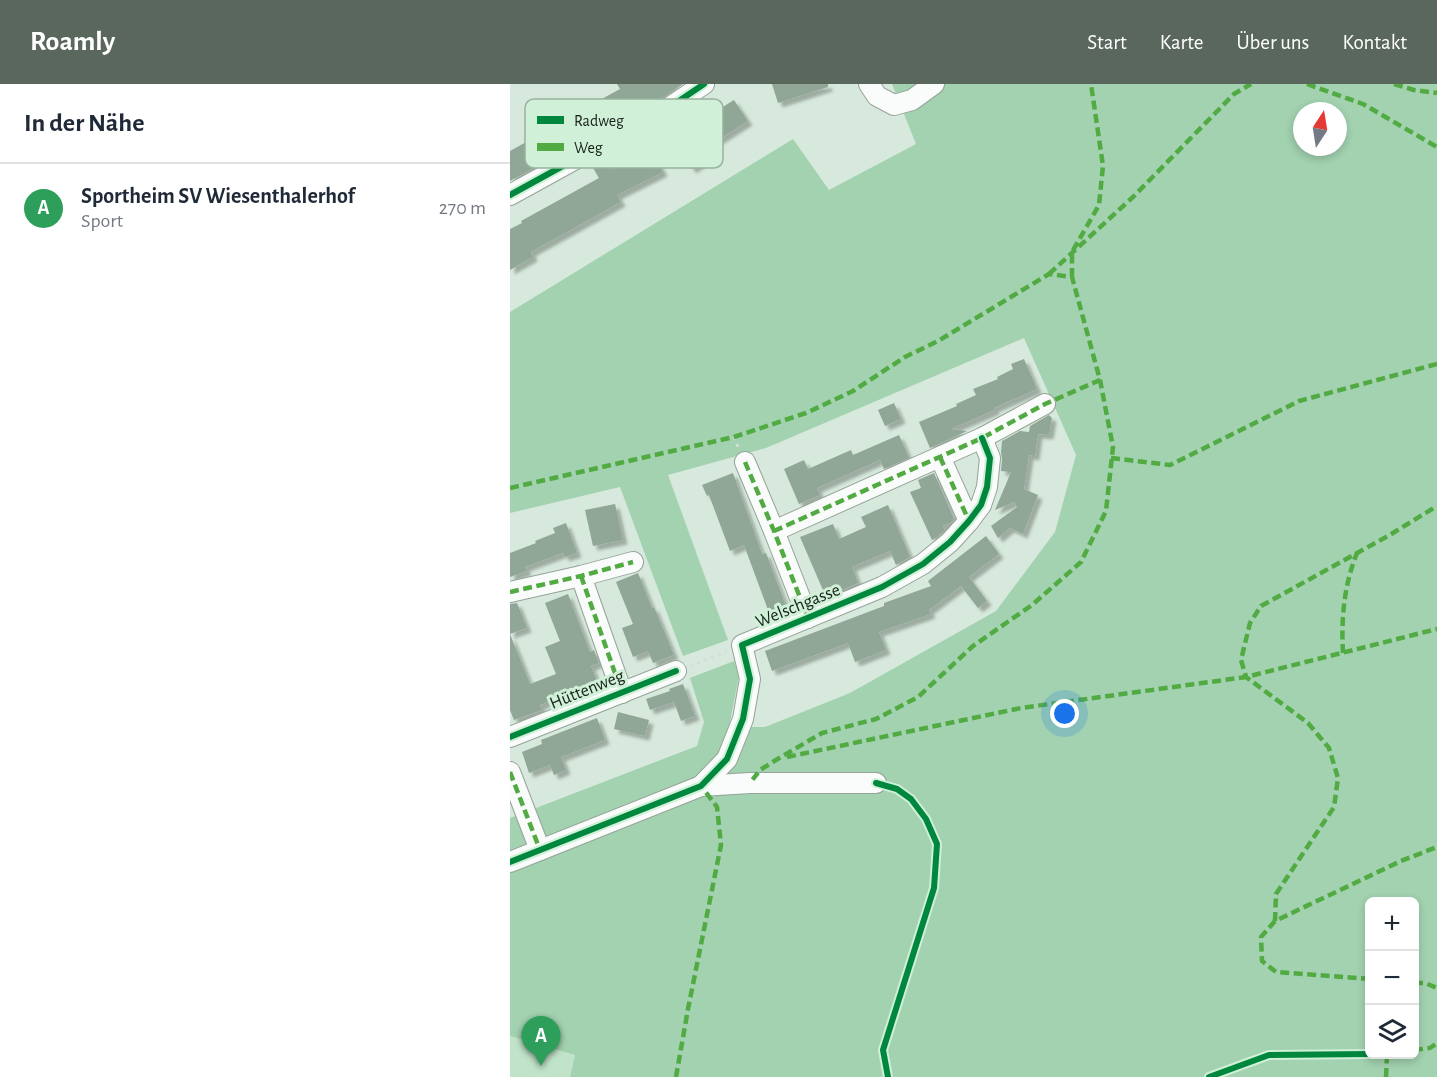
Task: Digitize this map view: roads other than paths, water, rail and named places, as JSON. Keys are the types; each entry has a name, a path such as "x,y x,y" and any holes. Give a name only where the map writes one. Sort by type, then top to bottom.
{"street":[{"path":"682,99 704,84"},
{"path":"869,84 877,96 894,105 912,100 934,84"},
{"path":"510,195 559,168"},
{"path":"774,531 982,438 1045,404"},
{"name":"Welschgasse","path":"510,862 701,786 727,759 743,719 750,679 742,645 882,587 923,564 950,542 981,505 987,487 990,458 982,438"},
{"path":"940,457 969,521"},
{"name":"Welschgasse","path":"745,462 808,618"},
{"path":"510,592 633,562"},
{"name":"Hüttenweg","path":"581,576 622,693"},
{"name":"Hüttenweg","path":"510,737 676,671"},
{"path":"510,772 540,850"},
{"path":"701,786 750,783 876,783"}],"place":[{"name":"Sportheim SV Wiesenthalerhof","path":"541,1066"}]}
